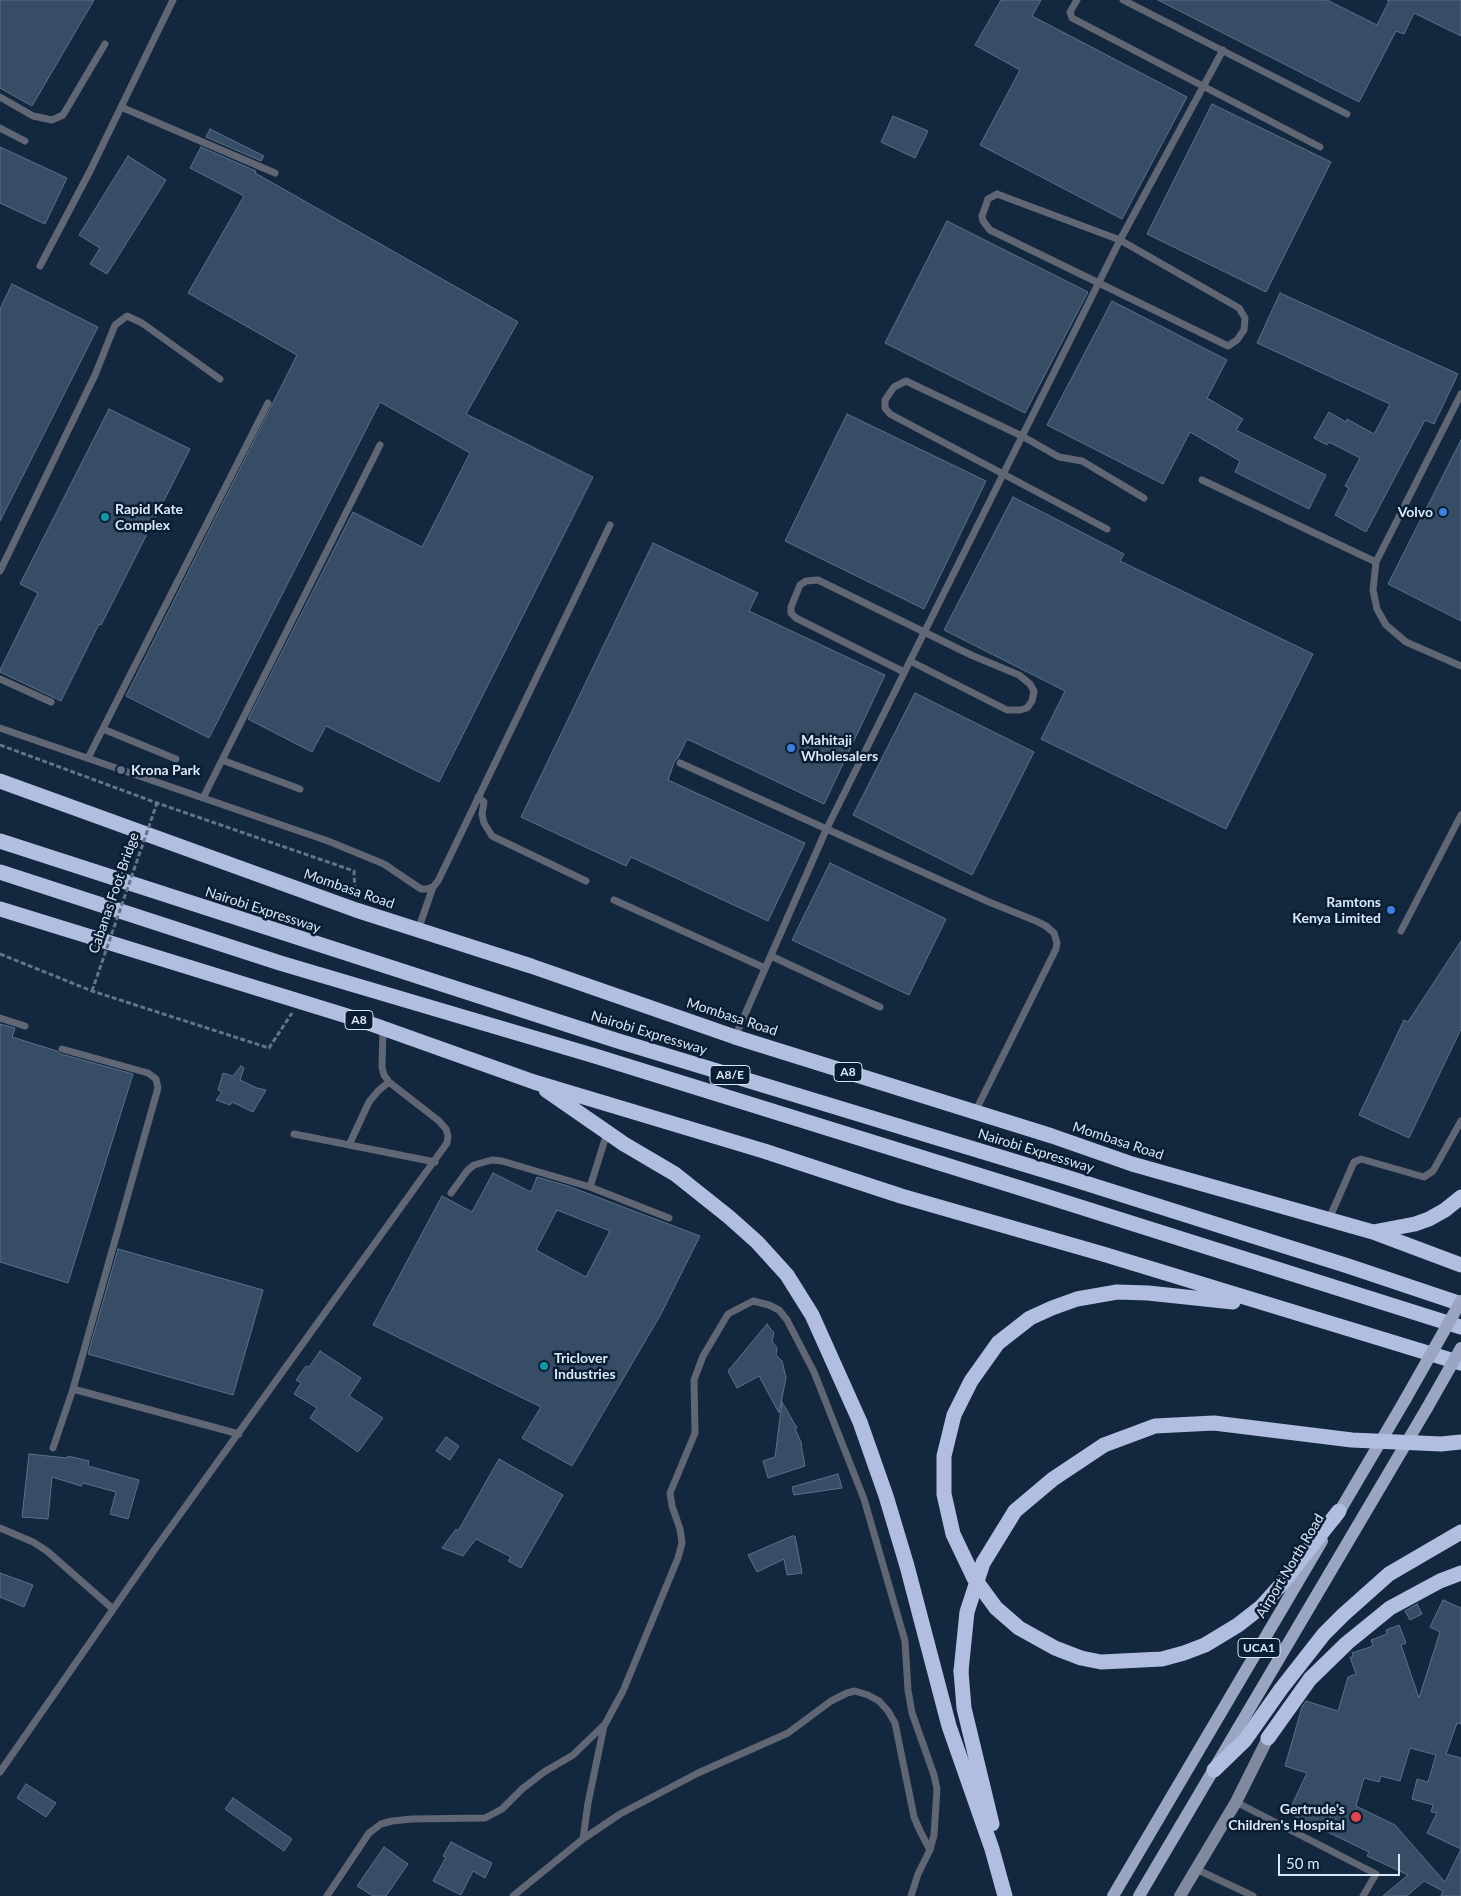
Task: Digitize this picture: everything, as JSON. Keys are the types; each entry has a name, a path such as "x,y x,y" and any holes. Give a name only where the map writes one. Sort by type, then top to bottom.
{"highway":[{"name":"Mombasa Road","path":"0,782 356,910 531,966 735,1036 1132,1164 1373,1232 1461,1265"},
{"name":"Nairobi Expressway","path":"0,841 615,1040 1066,1177 1461,1303"},
{"name":"A8/E","path":"0,872 280,963 594,1056 1461,1327"},
{"name":"A8","path":"0,909 383,1028 534,1082 764,1151 901,1196 1103,1254 1461,1363"},
{"path":"534,1082 607,1132 675,1174 736,1223 757,1242 787,1275 812,1315 860,1422 886,1496 907,1566 949,1726 1001,1878"},
{"path":"1373,1232 1429,1220 1446,1210 1461,1196"},
{"path":"1274,1307 1148,1293 1116,1292 1077,1300 1030,1318 998,1343 971,1381 954,1415 944,1456 944,1494 953,1534 974,1578 985,1594 996,1608 1019,1628 1055,1648 1081,1658 1100,1662 1117,1662 1162,1659 1184,1653 1238,1626 1261,1607 1279,1587 1339,1512"},
{"path":"1005,1896 991,1818 964,1708 960,1671 967,1612 983,1563 1015,1512 1052,1479 1104,1445 1155,1426 1214,1423 1352,1440 1441,1444 1461,1442"},
{"path":"1214,1770 1245,1740 1281,1689 1324,1634 1343,1615 1389,1574 1461,1532"},
{"path":"1268,1738 1310,1680 1362,1630 1390,1608 1414,1594 1461,1573"}],"main road":[{"name":"Airport North Road","path":"1112,1896 1461,1303"},
{"name":"UCA1","path":"1139,1896 1461,1348"},
{"path":"1180,1896 1236,1802 1268,1738"}],"lane":[{"path":"40,266 90,171 173,0"},
{"path":"1077,0 1070,12 1072,18 1203,88 1320,147"},
{"path":"1123,0 1346,114"},
{"path":"0,97 33,116 52,120 63,114 105,44"},
{"path":"735,1036 826,830 904,672 1120,240 1223,50"},
{"path":"121,106 275,174"},
{"path":"0,128 26,141"},
{"path":"993,195 1003,195 1120,240 1239,308 1245,318 1244,330 1237,340 1228,346 1099,282 990,230 983,221 982,216 988,199 993,195"},
{"path":"0,571 95,375 115,325 127,316 142,323 220,379"},
{"path":"1107,529 890,414 885,408 885,400 894,387 906,381 1022,436 1059,457 1082,462 1144,498"},
{"path":"1461,394 1376,562 1374,590 1377,609 1386,625 1406,642 1461,666"},
{"path":"88,758 268,403"},
{"path":"203,798 380,445"},
{"path":"1202,480 1376,562"},
{"path":"418,930 433,887 438,881 610,525"},
{"path":"904,672 796,618 791,613 791,602 800,585 806,581 818,580 924,632 1019,675 1030,684 1034,691 1032,701 1027,708 1007,710 910,661"},
{"path":"0,679 51,702"},
{"path":"0,728 328,841 384,864 421,889 433,887"},
{"path":"103,729 176,759"},
{"path":"222,760 300,789"},
{"path":"680,763 826,830 1036,921 1054,933 1057,943 1056,949 975,1112"},
{"path":"478,797 484,802 482,814 484,823 492,836 586,881"},
{"path":"1401,930 1461,815"},
{"path":"614,900 765,968"},
{"path":"771,956 880,1008"},
{"path":"0,1018 25,1026"},
{"path":"0,1772 238,1434 447,1144 448,1136 446,1129 439,1121 389,1082 384,1075 382,1067 383,1028"},
{"path":"53,1448 73,1389 158,1088 156,1079 148,1073 62,1049"},
{"path":"349,1145 370,1102 378,1091 389,1082"},
{"path":"1329,1220 1354,1162 1362,1159 1424,1177 1433,1171 1461,1121"},
{"path":"590,1187 607,1132"},
{"path":"294,1134 435,1162"},
{"path":"451,1193 467,1171 482,1162 502,1161 590,1187 668,1218"},
{"path":"583,1839 588,1803 604,1726 623,1691 647,1629 678,1558 682,1543 670,1493 695,1433 694,1380 703,1356 728,1314 753,1301 779,1310 787,1320 811,1365 864,1499 905,1641 908,1690 912,1713 934,1775 937,1789 936,1819 930,1850 918,1874 911,1896"},
{"path":"73,1389 238,1434"},
{"path":"0,1528 47,1550 114,1609"},
{"path":"513,1896 583,1839 620,1814 698,1773 788,1733 831,1701 855,1691 879,1701 895,1723 914,1817 930,1850"},
{"path":"326,1896 370,1833 381,1824 412,1819 485,1818 502,1809 522,1789 544,1772 573,1755 604,1726"},
{"path":"1236,1802 1376,1874 1363,1896"},
{"path":"1196,1869 1252,1896"}],"path":[{"path":"0,745 157,803 354,871 356,910"},
{"name":"Cabanas Foot Bridge","path":"92,991 157,803"},
{"path":"0,954 92,991 269,1048 300,1002"}],"building":[{"path":"0,0 94,0 32,106 0,88"},
{"path":"1001,0 1041,0 1032,16 1187,97 1122,219 980,145 1020,70 975,45"},
{"path":"1158,0 1327,0 1377,25 1389,1 1387,0 1461,0 1461,36 1414,13 1404,34 1396,31 1359,102"},
{"path":"1212,104 1331,162 1266,292 1147,234"},
{"path":"893,116 928,131 915,158 881,142"},
{"path":"210,129 264,156 261,161 206,137"},
{"path":"0,147 67,178 45,224 0,203"},
{"path":"201,147 256,171 255,173 518,322 466,414 593,477 439,782 326,726 312,752 248,719 353,512 422,547 470,453 380,402 209,738 126,696 297,355 188,293 244,196 190,168"},
{"path":"128,156 166,180 107,274 90,264 100,248 79,235"},
{"path":"947,221 1088,292 1025,413 885,343"},
{"path":"12,284 98,327 0,521 0,309"},
{"path":"1280,293 1458,374 1434,424 1425,420 1366,532 1335,515 1349,488 1345,486 1360,458 1329,442 1327,445 1314,438 1329,412 1346,422 1347,419 1374,434 1390,404 1257,343"},
{"path":"1112,301 1227,360 1207,398 1243,419 1236,430 1326,475 1309,509 1235,472 1240,461 1190,432 1163,484 1047,425"},
{"name":"Rapid Kate Complex","path":"109,409 190,449 61,701 0,672 0,670 38,593 20,584"},
{"path":"847,414 986,481 924,609 785,541"},
{"name":"Volvo","path":"1461,440 1461,621 1388,584"},
{"path":"1013,497 1124,554 1120,561 1313,654 1226,829 1041,739 1065,691 944,630"},
{"path":"653,543 758,593 749,611 885,675 824,804 687,739 678,758 675,760 668,780 805,843 768,921 631,857 626,866 521,817"},
{"path":"915,693 1034,752 972,875 853,815"},
{"path":"830,863 946,919 909,995 792,940"},
{"path":"1461,941 1461,1029 1409,1138 1359,1115 1404,1020 1408,1022"},
{"path":"0,1024 15,1028 12,1037 57,1051 61,1054 133,1074 68,1283 0,1262"},
{"path":"241,1066 244,1068 240,1080 266,1090 253,1112 232,1102 230,1105 216,1100 222,1092 218,1090 223,1073 233,1076"},
{"name":"Triclover Industries","path":"493,1173 531,1192 537,1177 568,1186 700,1236 661,1314 572,1466 522,1438 541,1407 373,1325 442,1196 472,1212","holes":["557,1210 610,1231 586,1277 536,1250"]},
{"path":"118,1249 263,1290 233,1395 88,1354"},
{"path":"767,1324 774,1333 772,1341 777,1348 776,1355 782,1361 786,1378 779,1413 759,1376 737,1388 728,1371"},
{"path":"320,1351 361,1378 349,1396 383,1418 358,1452 310,1418 317,1408 294,1394 301,1383 296,1380 306,1366 309,1367"},
{"path":"782,1402 797,1428 795,1429 802,1444 805,1466 768,1478 763,1461 775,1457"},
{"path":"446,1437 459,1446 450,1460 436,1451"},
{"path":"29,1454 67,1458 68,1456 89,1461 88,1466 139,1480 128,1519 110,1514 116,1492 83,1483 81,1486 52,1477 48,1519 22,1517"},
{"path":"499,1459 563,1495 521,1568 508,1561 511,1557 476,1539 463,1556 442,1548 456,1529 458,1531"},
{"path":"838,1474 842,1488 794,1495 792,1487"},
{"path":"795,1536 802,1573 787,1575 784,1559 757,1572 748,1555"},
{"path":"0,1573 33,1585 24,1607 0,1597"},
{"path":"1443,1600 1461,1608 1461,1724 1457,1723 1446,1754 1461,1758 1461,1849 1461,1896 1441,1896 1443,1891 1424,1881 1407,1896 1383,1896 1408,1875 1367,1856 1369,1852 1288,1813 1307,1773 1285,1766 1302,1707 1306,1701 1338,1711 1348,1677 1356,1674 1350,1657 1353,1657 1352,1653 1373,1646 1371,1640 1387,1634 1386,1630 1399,1625 1406,1643 1401,1645 1419,1698 1440,1632 1430,1627","holes":["1410,1748 1436,1755 1428,1782 1417,1779 1412,1799 1433,1805 1431,1812 1437,1813 1427,1833 1461,1849 1445,1882 1395,1825 1356,1806 1364,1778 1379,1782 1381,1776 1400,1781"]},
{"path":"1417,1604 1422,1614 1410,1620 1405,1611"},
{"path":"26,1784 56,1803 46,1817 17,1798"},
{"path":"233,1798 292,1839 284,1851 225,1809"},
{"path":"451,1842 492,1863 485,1878 473,1871 461,1895 433,1881 446,1857 443,1856"},
{"path":"384,1847 408,1864 386,1896 373,1896 357,1886"}],"place":[{"name":"Volvo","path":"1443,512"},
{"name":"Rapid Kate Complex","path":"105,517"},
{"name":"Mahitaji Wholesalers","path":"791,748"},
{"name":"Krona Park","path":"121,770"},
{"name":"Ramtons Kenya Limited","path":"1391,910"},
{"name":"Triclover Industries","path":"544,1366"},
{"name":"Gertrude's Children's Hospital","path":"1356,1817"}]}
